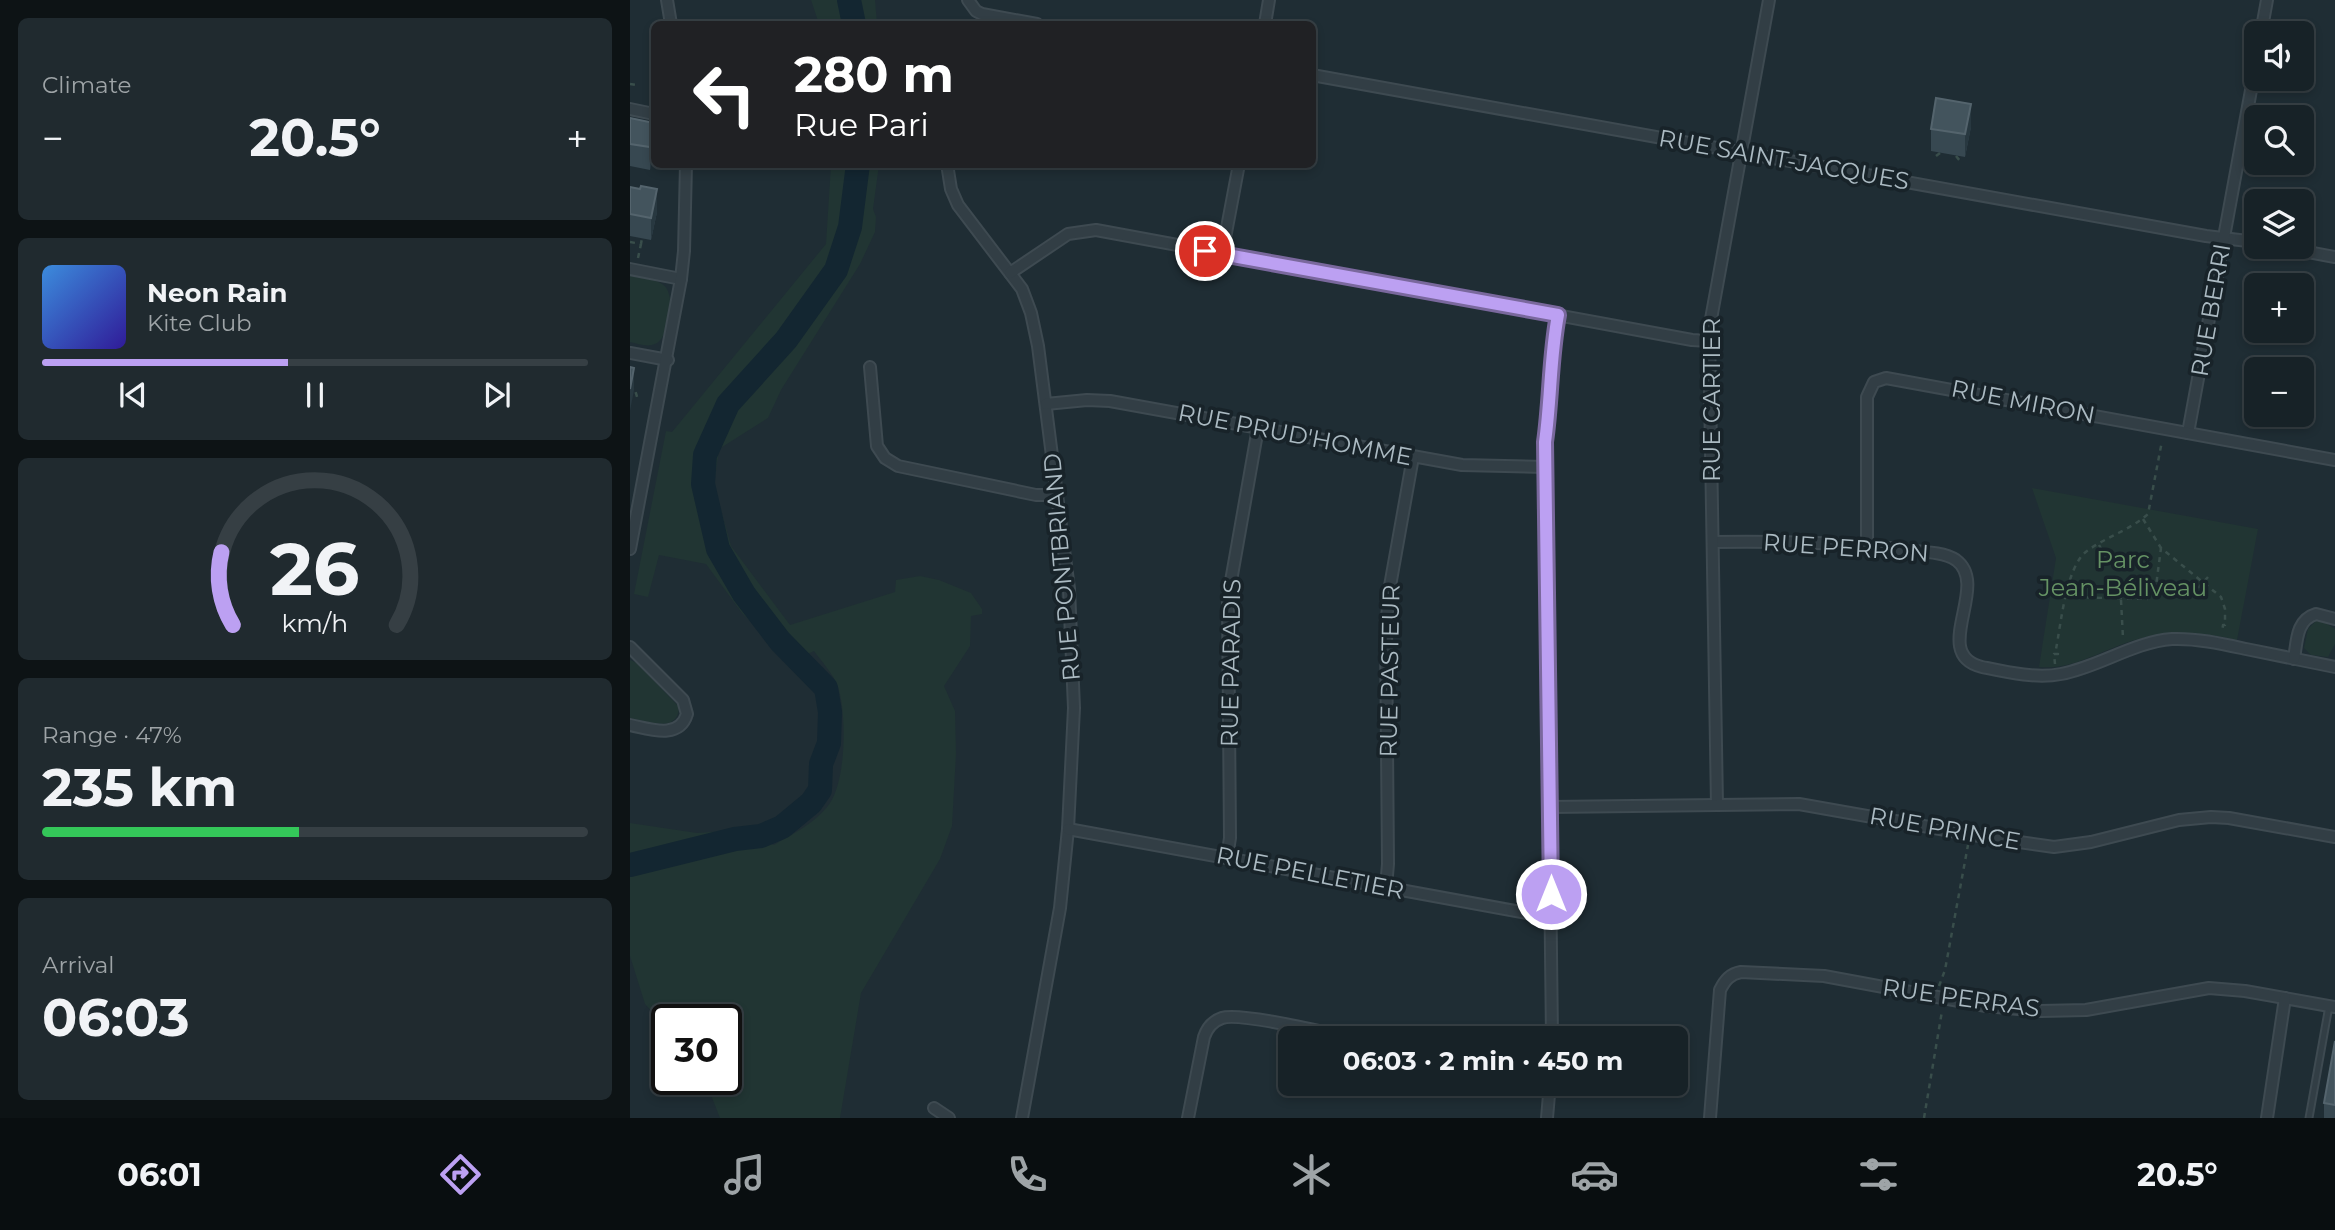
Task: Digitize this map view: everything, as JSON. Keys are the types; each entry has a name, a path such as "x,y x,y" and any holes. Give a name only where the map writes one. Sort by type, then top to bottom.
{"street":[{"path":"667,0 670,21"},
{"path":"968,0 976,11 982,14 1020,21"},
{"path":"1266,21 1269,0"},
{"name":"RUE CARTIER","path":"1717,805 1710,320 1769,0"},
{"path":"2263,21 2267,0"},
{"name":"RUE SAINT-JACQUES","path":"1316,76 2244,240"},
{"name":"RUE BERRI","path":"2188,433 2251,91"},
{"path":"630,110 651,114"},
{"path":"630,549 633,518 667,360 681,279 686,168"},
{"name":"RUE PONTBRIAND","path":"948,168 951,189 958,205 1027,299 1034,322 1069,589 1073,734 1068,828 1056,938 1022,1118"},
{"path":"1222,254 1238,168"},
{"path":"1010,274 1068,234 1096,230 1709,341"},
{"path":"2314,253 2335,257"},
{"path":"630,269 681,279"},
{"path":"1552,1026 1545,442 1558,315"},
{"path":"630,353 667,360"},
{"path":"870,367 876,438 885,458 898,466 1036,495 1055,495"},
{"name":"RUE MIRON","path":"1867,545 1867,397 1871,386 1879,379 1899,379 2335,460"},
{"name":"RUE PRUD'HOMME","path":"1046,404 1110,401 1472,467 1545,467"},
{"name":"RUE PARADIS","path":"1227,857 1230,838 1228,598 1258,428"},
{"name":"RUE PASTEUR","path":"1386,887 1386,628 1390,586 1413,457"},
{"name":"RUE PERRON","path":"1713,542 1867,545 1943,555 1959,563 1965,572 1967,584 1959,635 1960,649 1967,660 1978,666 2029,675 2060,674 2150,643 2172,639 2220,644 2335,667"},
{"path":"2294,659 2303,621 2316,614 2335,619"},
{"path":"630,647 687,707 687,714 680,726 667,732 630,725"},
{"name":"RUE PRINCE","path":"1550,807 1779,804 1817,806 2039,846 2070,845 2179,820 2211,817 2335,837"},
{"name":"RUE PELLETIER","path":"1068,828 1537,915 1551,915"},
{"name":"RUE PERRAS","path":"1710,1118 1720,990 1730,976 1741,972 1824,976 1986,1006 2041,1011 2086,1010 2209,988 2332,1007"},
{"path":"2267,1118 2285,998"},
{"path":"1188,1118 1204,1037 1209,1027 1220,1018 1241,1017 1288,1026"},
{"path":"1547,1118 1549,1096"},
{"path":"934,1108 950,1118"}],"lane":[{"path":"2309,1118 2332,1007"}],"path":[{"path":"630,84 636,85"},
{"path":"1936,156 1940,153"},
{"path":"1956,156 1960,161"},
{"path":"636,243 637,237"},
{"path":"630,242 640,244 642,238"},
{"path":"630,384 638,400"},
{"path":"2056,668 2054,654 2058,654 2056,649 2077,562 2083,554 2143,519 2150,509 2162,438"},
{"path":"2143,519 2161,548 2216,592 2224,603 2225,622 2221,637"},
{"path":"2099,544 2104,554"},
{"path":"2067,597 2142,601 2151,596 2158,580 2161,548"},
{"path":"2172,557 2176,552"},
{"path":"2198,588 2208,577"},
{"path":"2121,600 2123,644"},
{"path":"1939,989 1945,970 1968,844"},
{"path":"1924,1118 1942,1009"}],"green space":[{"path":"811,0 875,0 877,21 818,21"},
{"path":"831,168 879,168 873,209 876,217 875,232 860,264 781,390 768,418 719,449 714,485 731,546 790,625 895,592 896,580 920,576 939,580 971,593 982,609 982,614 971,616 970,646 944,686 955,711 956,754 952,826 940,859 861,993 840,1118 720,1118 711,1095 742,1095 742,1004 651,1004 651,1011 645,1004 630,956 630,823 697,833 726,831 774,845 804,827 830,803 842,763 844,730 838,687 814,651 791,662 742,613 706,564 659,555 648,597 634,594 666,431 672,432 826,244"},
{"path":"630,276 651,279 667,289 670,314 665,332 657,343 644,345 630,342"},
{"name":"Parc Jean-Béliveau","path":"2032,488 2258,529 2237,640 2208,635 2166,634 2137,639 2072,664 2039,667 2056,558"},
{"path":"2316,621 2324,622 2335,629 2335,644 2328,657 2311,655 2304,648 2308,629"},
{"path":"630,660 637,663 679,707 673,721 660,724 630,718"}],"building":[{"path":"1936,98 1971,104 1965,134 1931,129"},
{"path":"630,118 651,122 650,147 630,144"},
{"path":"641,186 657,189 651,218 630,214 630,187 640,189"},
{"path":"630,367 634,368 630,389"},
{"path":"2335,1041 2335,1105 2324,1103"}],"waterway":[{"path":"849,0 853,21"},
{"path":"630,865 735,839 761,836 782,827 811,803 820,790 821,764 829,743 830,712 826,688 780,641 744,594 718,549 703,484 705,455 728,404 786,340 836,270 850,227 857,168"}],"route":[{"path":"1205,251 1558,315 1545,442 1551,894"}]}
